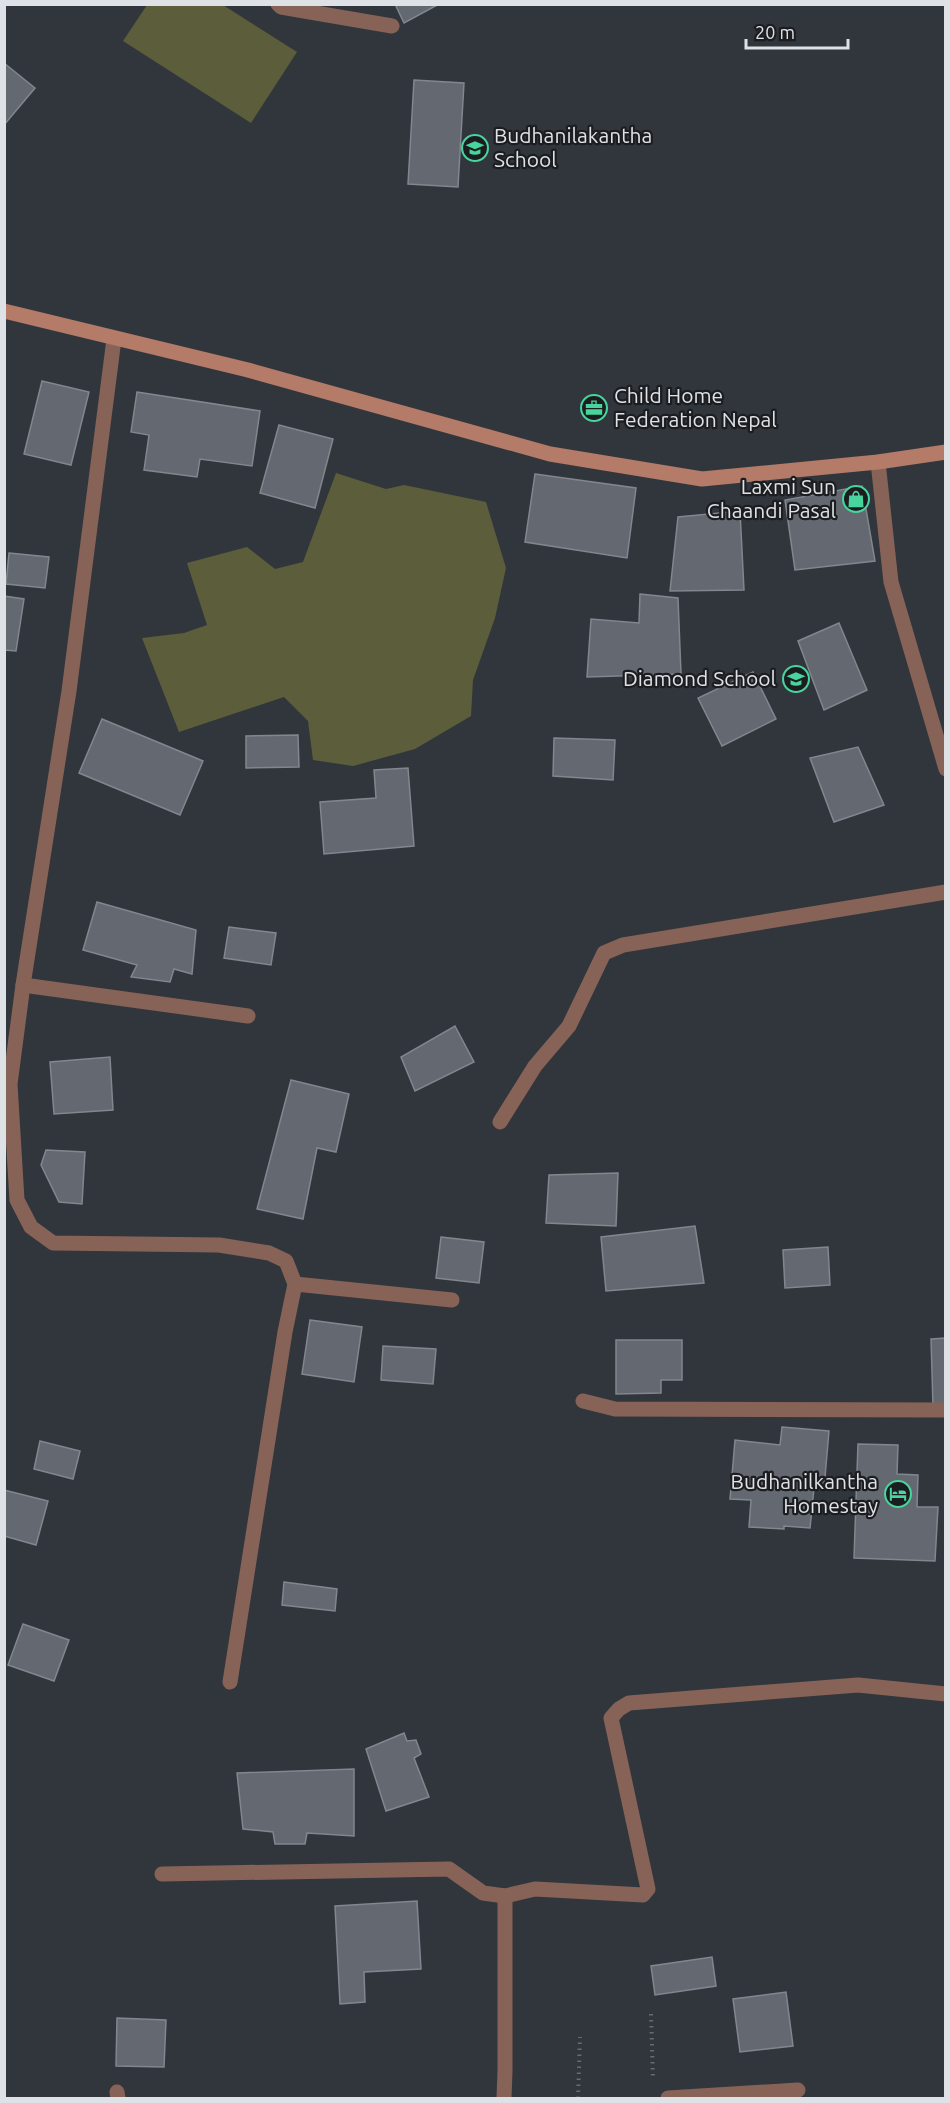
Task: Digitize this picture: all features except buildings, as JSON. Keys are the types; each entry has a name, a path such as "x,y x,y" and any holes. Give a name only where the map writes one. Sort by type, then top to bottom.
{"main road":[{"path":"4,311 248,370 550,454 702,479 878,462 945,452"}],"street":[{"path":"278,4 281,7 392,26"},
{"path":"114,339 69,691 7,1085 17,1200 31,1227 53,1243 219,1245 269,1253 286,1262 295,1284 285,1332 230,1682"},
{"path":"878,462 891,582 945,769"},
{"path":"501,1122 535,1066 569,1026 604,953 611,948 945,892"},
{"path":"23,985 248,1016"},
{"path":"295,1284 452,1300"},
{"path":"583,1401 615,1408 945,1410"},
{"path":"162,1874 449,1869 483,1893 505,1896 535,1889 643,1895 648,1889 611,1719 618,1709 628,1703 858,1685 945,1694"},
{"path":"504,2098 505,1896"},
{"path":"668,2098 798,2090"}],"path":[{"path":"651,2014 653,2088"},
{"path":"578,2098 580,2037"}],"green space":[{"path":"147,5 223,5 297,52 251,123 123,41"},
{"path":"336,473 386,489 404,485 486,502 506,568 495,618 473,680 471,716 415,749 353,766 313,760 308,721 284,697 179,732 142,638 184,633 207,625 187,563 247,547 275,569 303,562"}],"place":[{"name":"Budhanilakantha School","path":"475,148"},
{"name":"Child Home Federation Nepal","path":"594,408"},
{"name":"Laxmi Sun Chaandi Pasal","path":"856,499"},
{"name":"Diamond School","path":"796,679"},
{"name":"Budhanilkantha Homestay","path":"898,1494"}]}
